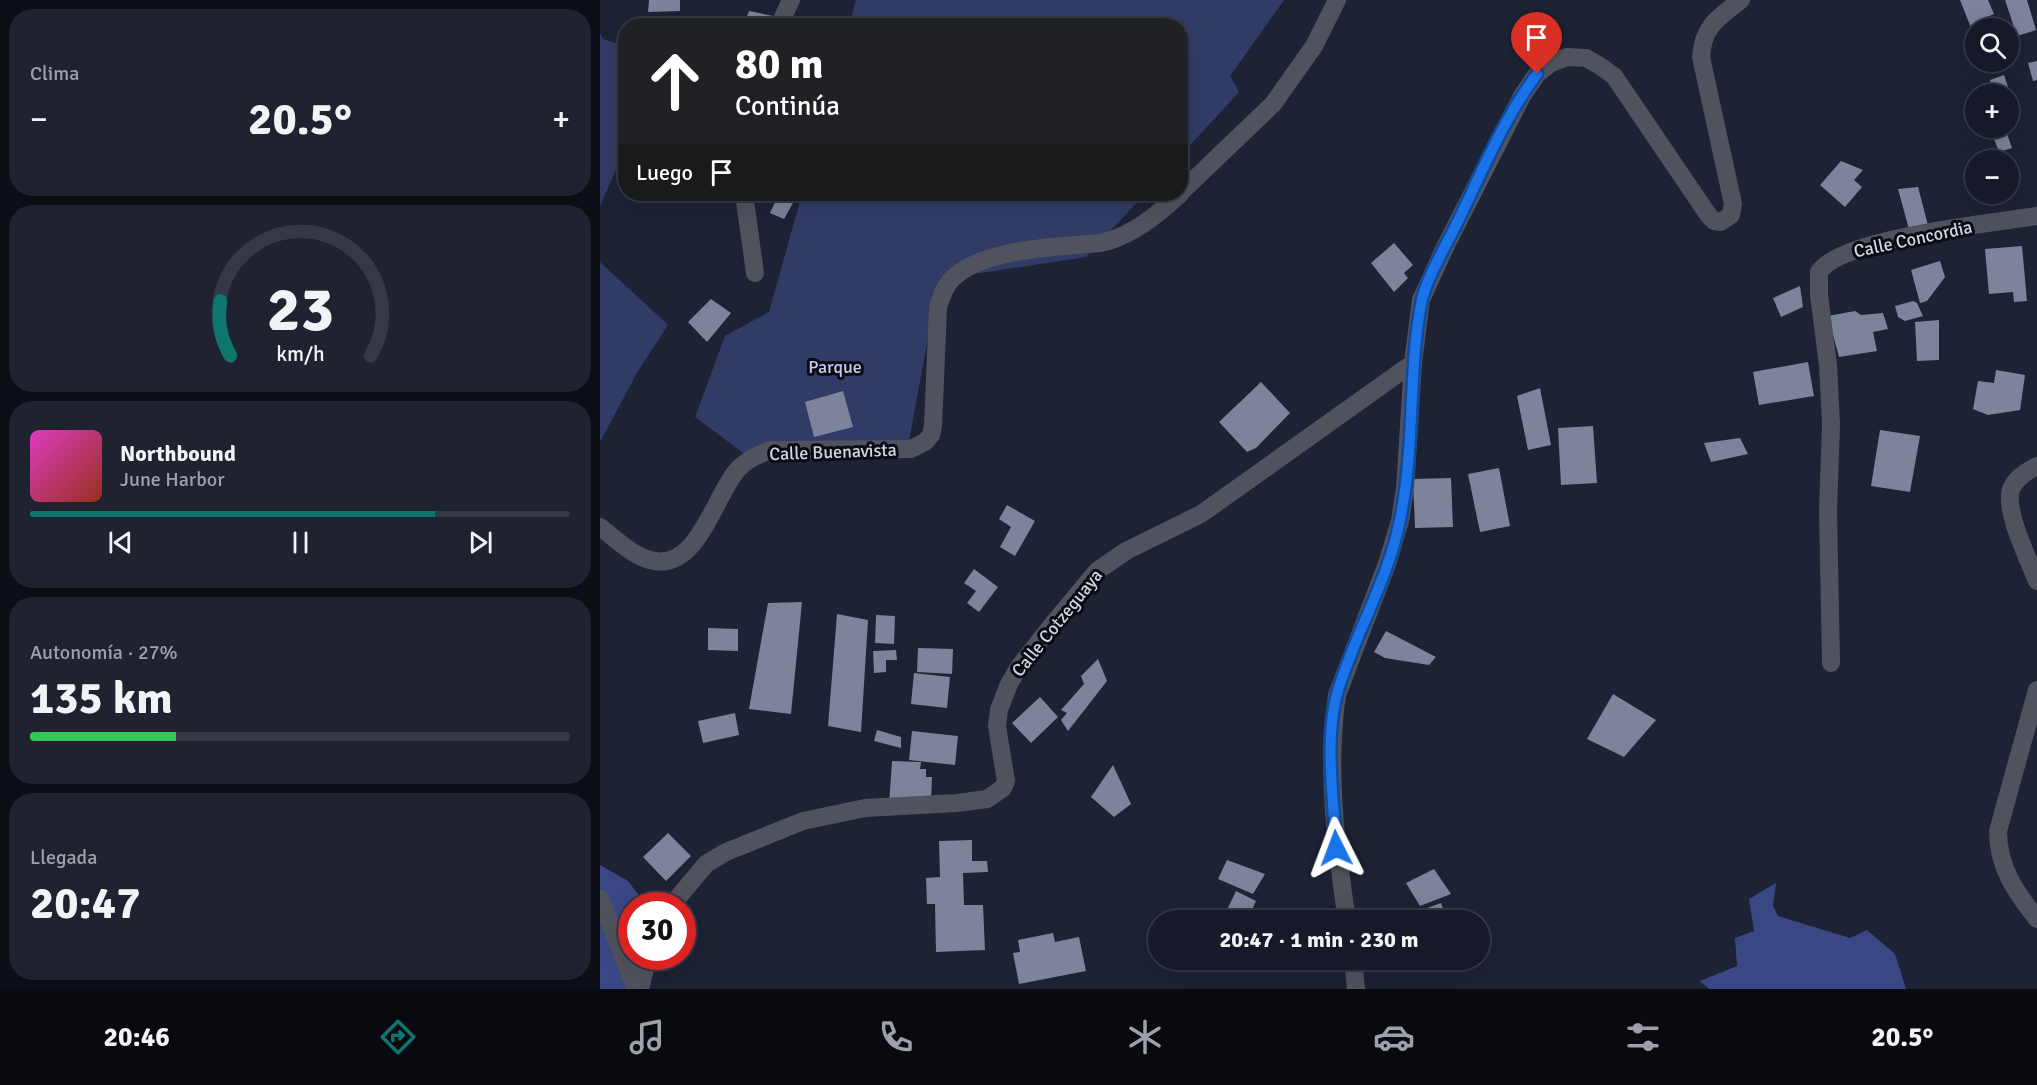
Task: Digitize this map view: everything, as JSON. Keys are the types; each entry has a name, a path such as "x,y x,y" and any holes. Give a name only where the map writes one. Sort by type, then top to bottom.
{"street":[{"path":"783,18 791,0"},
{"name":"Calle Buenavista","path":"1188,185 1273,104 1314,46 1337,0"},
{"path":"1345,910 1336,848 1331,742 1337,695 1387,564 1400,521 1405,489 1413,363 1421,300 1521,96 1537,74 1551,63 1568,57 1586,58 1614,76 1709,216 1714,221 1721,222 1731,215 1733,204 1701,57 1702,40 1707,30 1741,0"},
{"path":"745,201 755,273"},
{"name":"Calle Buenavista","path":"600,527 633,553 650,561 666,561 683,555 692,545 701,534 723,489 739,468 752,457 771,450 893,451 919,447 931,435 933,426 938,308 951,280 972,264 991,258 1115,239 1137,228 1170,201"},
{"name":"Calle Concordia","path":"1831,663 1828,511 1831,424 1828,365 1819,295 1819,272 1829,261 1881,243 1935,231 2037,216"},
{"name":"Calle Cotzeguaya","path":"681,892 691,879 726,852 803,820 865,808 957,804 987,799 995,794 1006,782 997,726 999,710 1009,684 1032,650 1097,571 1119,555 1201,514 1413,363"},
{"path":"2037,466 2024,473 2012,487 2010,502 2037,581"},
{"path":"2037,690 1998,831 1998,848 2005,875 2037,919"},
{"path":"600,898 638,989"},
{"path":"638,989 644,970"},
{"path":"1354,970 1356,989"}],"green space":[{"path":"856,0 1284,0 1230,76 1239,92 1188,147 1188,18 851,18"},
{"path":"600,33 603,39 618,44 618,165 600,206"},
{"name":"Parque","path":"800,201 1138,201 1086,257 961,276 934,305 907,452 750,458 695,417 725,336 769,312"},
{"path":"600,262 668,325 638,371 600,442"}],"shaded area":[{"path":"600,865 628,881 636,892 618,892 618,970 639,970 644,989 600,989"},
{"path":"1776,883 1773,906 1778,916 1850,938 1867,930 1895,954 1906,989 1709,989 1700,981 1737,966 1735,938 1754,931 1749,899"}],"building":[{"path":"649,0 680,0 680,11 648,12"},
{"path":"1960,0 1988,0 1994,14 1987,18 1967,18"},
{"path":"2005,0 2027,0 2036,30 2019,35 2019,18 2011,18"},
{"path":"749,11 783,18 746,18"},
{"path":"2037,61 2037,80 2033,81 2028,63"},
{"path":"2004,75 2007,84 1991,84 1990,80"},
{"path":"1994,138 2008,138 2012,148 1998,150"},
{"path":"1841,161 1863,170 1854,180 1862,187 1845,207 1820,185"},
{"path":"1918,187 1929,229 1910,233 1898,189"},
{"path":"776,201 794,201 784,219 770,213"},
{"path":"1394,243 1413,265 1404,273 1408,278 1394,292 1371,263"},
{"path":"2022,246 2027,301 2014,302 2013,292 1989,294 1985,249"},
{"path":"1940,261 1945,277 1927,301 1920,303 1911,270"},
{"path":"1800,286 1803,307 1781,317 1773,298"},
{"path":"711,299 731,313 707,342 688,322"},
{"path":"1913,301 1917,303 1923,316 1905,321 1898,317 1895,306"},
{"path":"1855,311 1861,315 1883,313 1888,329 1873,332 1877,351 1839,357 1828,316"},
{"path":"1939,320 1939,360 1917,361 1915,322"},
{"path":"1808,362 1814,396 1759,405 1753,372"},
{"path":"1996,370 2025,375 2020,410 1988,415 1973,409 1978,381 1994,383"},
{"path":"1261,382 1290,413 1256,448 1247,452 1219,422"},
{"path":"1540,388 1551,445 1528,450 1517,396"},
{"path":"843,391 853,427 814,437 805,402"},
{"path":"1593,426 1597,483 1561,485 1558,428"},
{"path":"1880,430 1920,436 1910,492 1871,486"},
{"path":"1740,438 1748,454 1711,462 1704,443"},
{"path":"1499,468 1510,526 1480,532 1468,474"},
{"path":"1451,478 1453,527 1415,528 1413,479"},
{"path":"1007,505 1035,521 1015,556 1000,547 1011,527 999,519"},
{"path":"974,569 998,587 979,612 967,603 976,591 964,583"},
{"path":"802,602 791,714 749,709 768,603"},
{"path":"837,614 868,620 861,732 828,726"},
{"path":"876,615 895,616 894,644 875,643"},
{"path":"708,628 738,629 738,651 708,650"},
{"path":"1386,631 1436,657 1429,665 1385,658 1374,652"},
{"path":"918,648 953,649 952,674 917,672"},
{"path":"896,650 897,660 886,660 886,672 874,673 873,651"},
{"path":"1098,659 1107,681 1068,731 1061,720 1067,713 1061,710 1084,684 1081,676"},
{"path":"914,673 950,677 947,708 911,704"},
{"path":"1613,694 1656,720 1624,757 1587,739"},
{"path":"1040,697 1058,717 1031,743 1012,723"},
{"path":"735,713 739,735 703,743 698,721"},
{"path":"877,730 901,737 901,748 874,741"},
{"path":"912,731 958,736 955,765 909,760"},
{"path":"892,761 921,762 920,769 926,769 926,777 932,777 931,801 889,806"},
{"path":"1113,765 1131,804 1114,817 1091,797"},
{"path":"668,833 691,856 666,881 643,857"},
{"path":"972,840 972,861 987,861 988,872 963,873 964,905 983,905 985,950 936,952 935,904 927,904 926,878 940,877 939,841"},
{"path":"1227,860 1265,874 1253,894 1218,879"},
{"path":"1434,869 1451,894 1420,906 1406,883"},
{"path":"1236,891 1256,901 1252,910 1227,910"},
{"path":"1441,903 1444,910 1422,910"},
{"path":"1053,933 1055,942 1079,937 1086,971 1019,984 1013,953 1020,952 1018,940"}],"route":[{"path":"1336,848 1331,742 1337,695 1387,564 1400,521 1405,489 1413,363 1421,300 1521,96 1537,74"}]}
